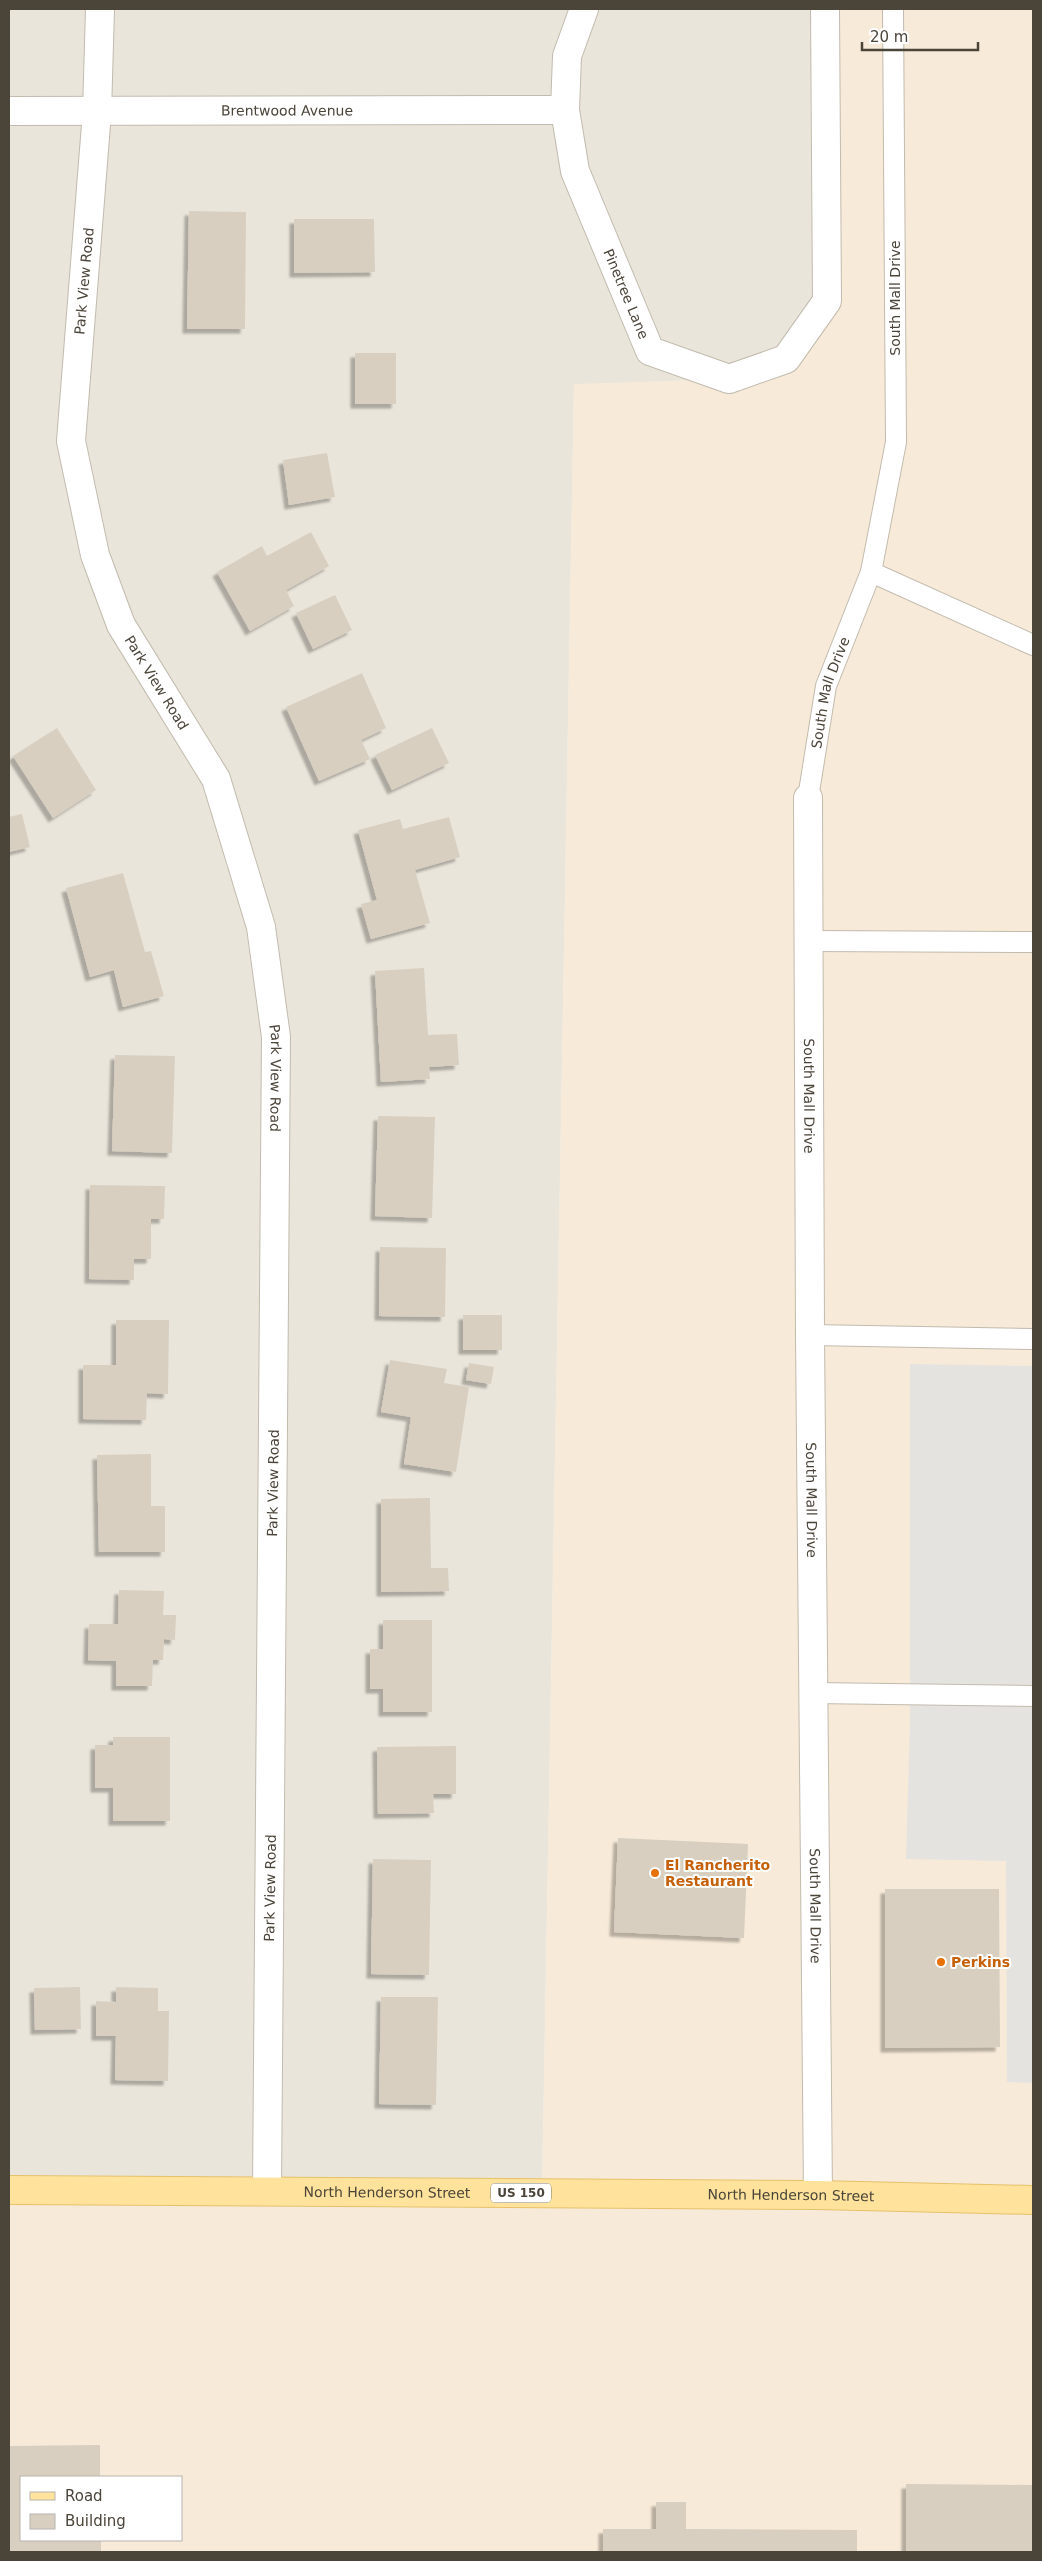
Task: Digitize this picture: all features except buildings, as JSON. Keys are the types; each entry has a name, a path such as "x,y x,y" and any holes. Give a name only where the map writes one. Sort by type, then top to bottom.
{"main road":[{"name":"North Henderson Street","path":"9,2190 818,2195 1033,2200"}],"street":[{"name":"Park View Road","path":"100,9 97,112 72,441 96,555 121,625 216,779 261,927 276,1037 267,2191"},
{"name":"Pinetree Lane","path":"584,9 567,56 565,110 575,171 650,351 729,379 786,359 827,301 825,9"},
{"name":"Brentwood Avenue","path":"9,111 565,110"},
{"name":"South Mall Drive","path":"808,798 810,1335 818,2195"}],"lane":[{"name":"South Mall Drive","path":"808,798 826,686 871,572 896,442 893,9"},
{"path":"871,572 1033,645"},
{"path":"809,941 1033,942"},
{"path":"810,1335 1033,1339"},
{"path":"814,1693 1033,1696"}],"shaded area":[{"path":"9,9 825,9 827,301 786,359 729,379 574,385 542,2193 9,2190"},
{"path":"825,9 1033,9 1033,2552 9,2552 9,2190 542,2193 574,384 729,379 786,359 827,301"},
{"path":"910,1364 1033,1366 1033,2083 1007,2082 1006,1861 906,1859 910,1722"}],"place":[{"name":"El Rancherito Restaurant","path":"655,1873"},
{"name":"Perkins","path":"941,1962"}]}
